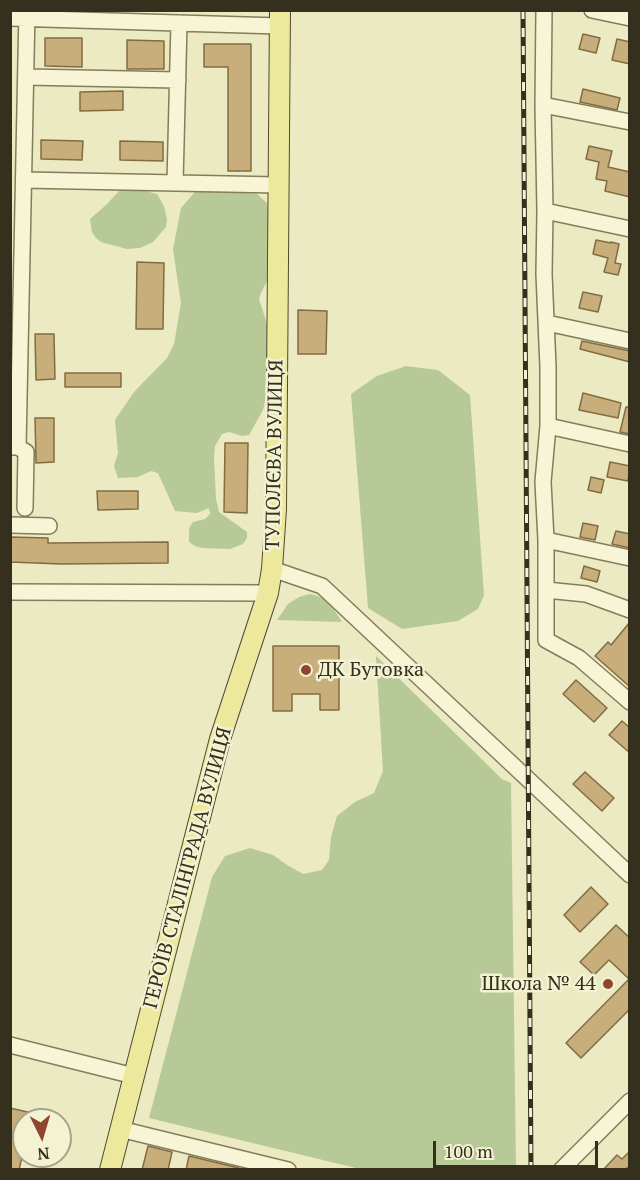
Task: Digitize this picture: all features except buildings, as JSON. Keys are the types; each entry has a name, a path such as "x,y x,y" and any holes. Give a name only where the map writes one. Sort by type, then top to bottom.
{"main road":[{"name":"ТУПОЛЄВА ВУЛИЦЯ","path":"272,569 276,509 280,18"},
{"name":"ГЕРОЇВ СТАЛІНГРАДА ВУЛИЦЯ","path":"110,1170 220,739 268,593 272,569"}],"street":[{"path":"544,10 544,274 548,426 543,482 546,540 546,640 579,658 630,702"},
{"path":"592,10 630,18"},
{"path":"25,508 26,452 14,447 24,180 27,14"},
{"path":"10,18 27,14 179,23 280,18"},
{"path":"175,183 179,23"},
{"path":"26,77 178,80"},
{"path":"543,105 630,122"},
{"path":"24,180 278,185"},
{"path":"545,211 630,229"},
{"path":"546,323 630,340"},
{"path":"548,426 630,444"},
{"path":"10,525 49,526"},
{"path":"546,540 630,558"},
{"name":"ТУПОЛЄВА ВУЛИЦЯ","path":"272,569 322,586 630,875"},
{"path":"546,590 586,594 630,610"},
{"path":"10,592 268,593"},
{"path":"10,1045 134,1076"},
{"path":"561,1170 630,1101"},
{"path":"120,1129 288,1170"}],"green space":[{"path":"134,188 157,194 164,206 166,227 153,242 140,248 127,249 101,242 92,232 90,219 120,190"},
{"path":"201,189 257,194 267,203 274,229 270,275 259,299 269,330 266,397 263,410 249,435 242,436 229,432 222,434 215,446 216,499 219,512 247,532 247,538 243,544 230,549 202,548 189,542 189,528 193,522 205,519 210,514 209,508 197,513 175,511 158,473 151,471 138,477 118,478 114,466 118,453 115,420 134,392 167,358 174,344 181,303 173,249 181,208 195,192"},
{"path":"406,366 438,370 470,395 484,595 478,609 458,621 402,629 368,608 351,394 377,376"},
{"path":"310,594 329,602 342,622 277,620 288,604 299,597"},
{"path":"376,656 502,779 511,783 516,1169 360,1169 149,1118 212,877 225,856 250,848 273,855 303,874 322,870 329,860 331,837 337,816 355,802 374,793 383,771"}],"railway":[{"path":"523,10 531,1170"}],"place":[{"name":"ДК Бутовка","path":"306,670"},
{"name":"Школа № 44","path":"608,984"}]}
